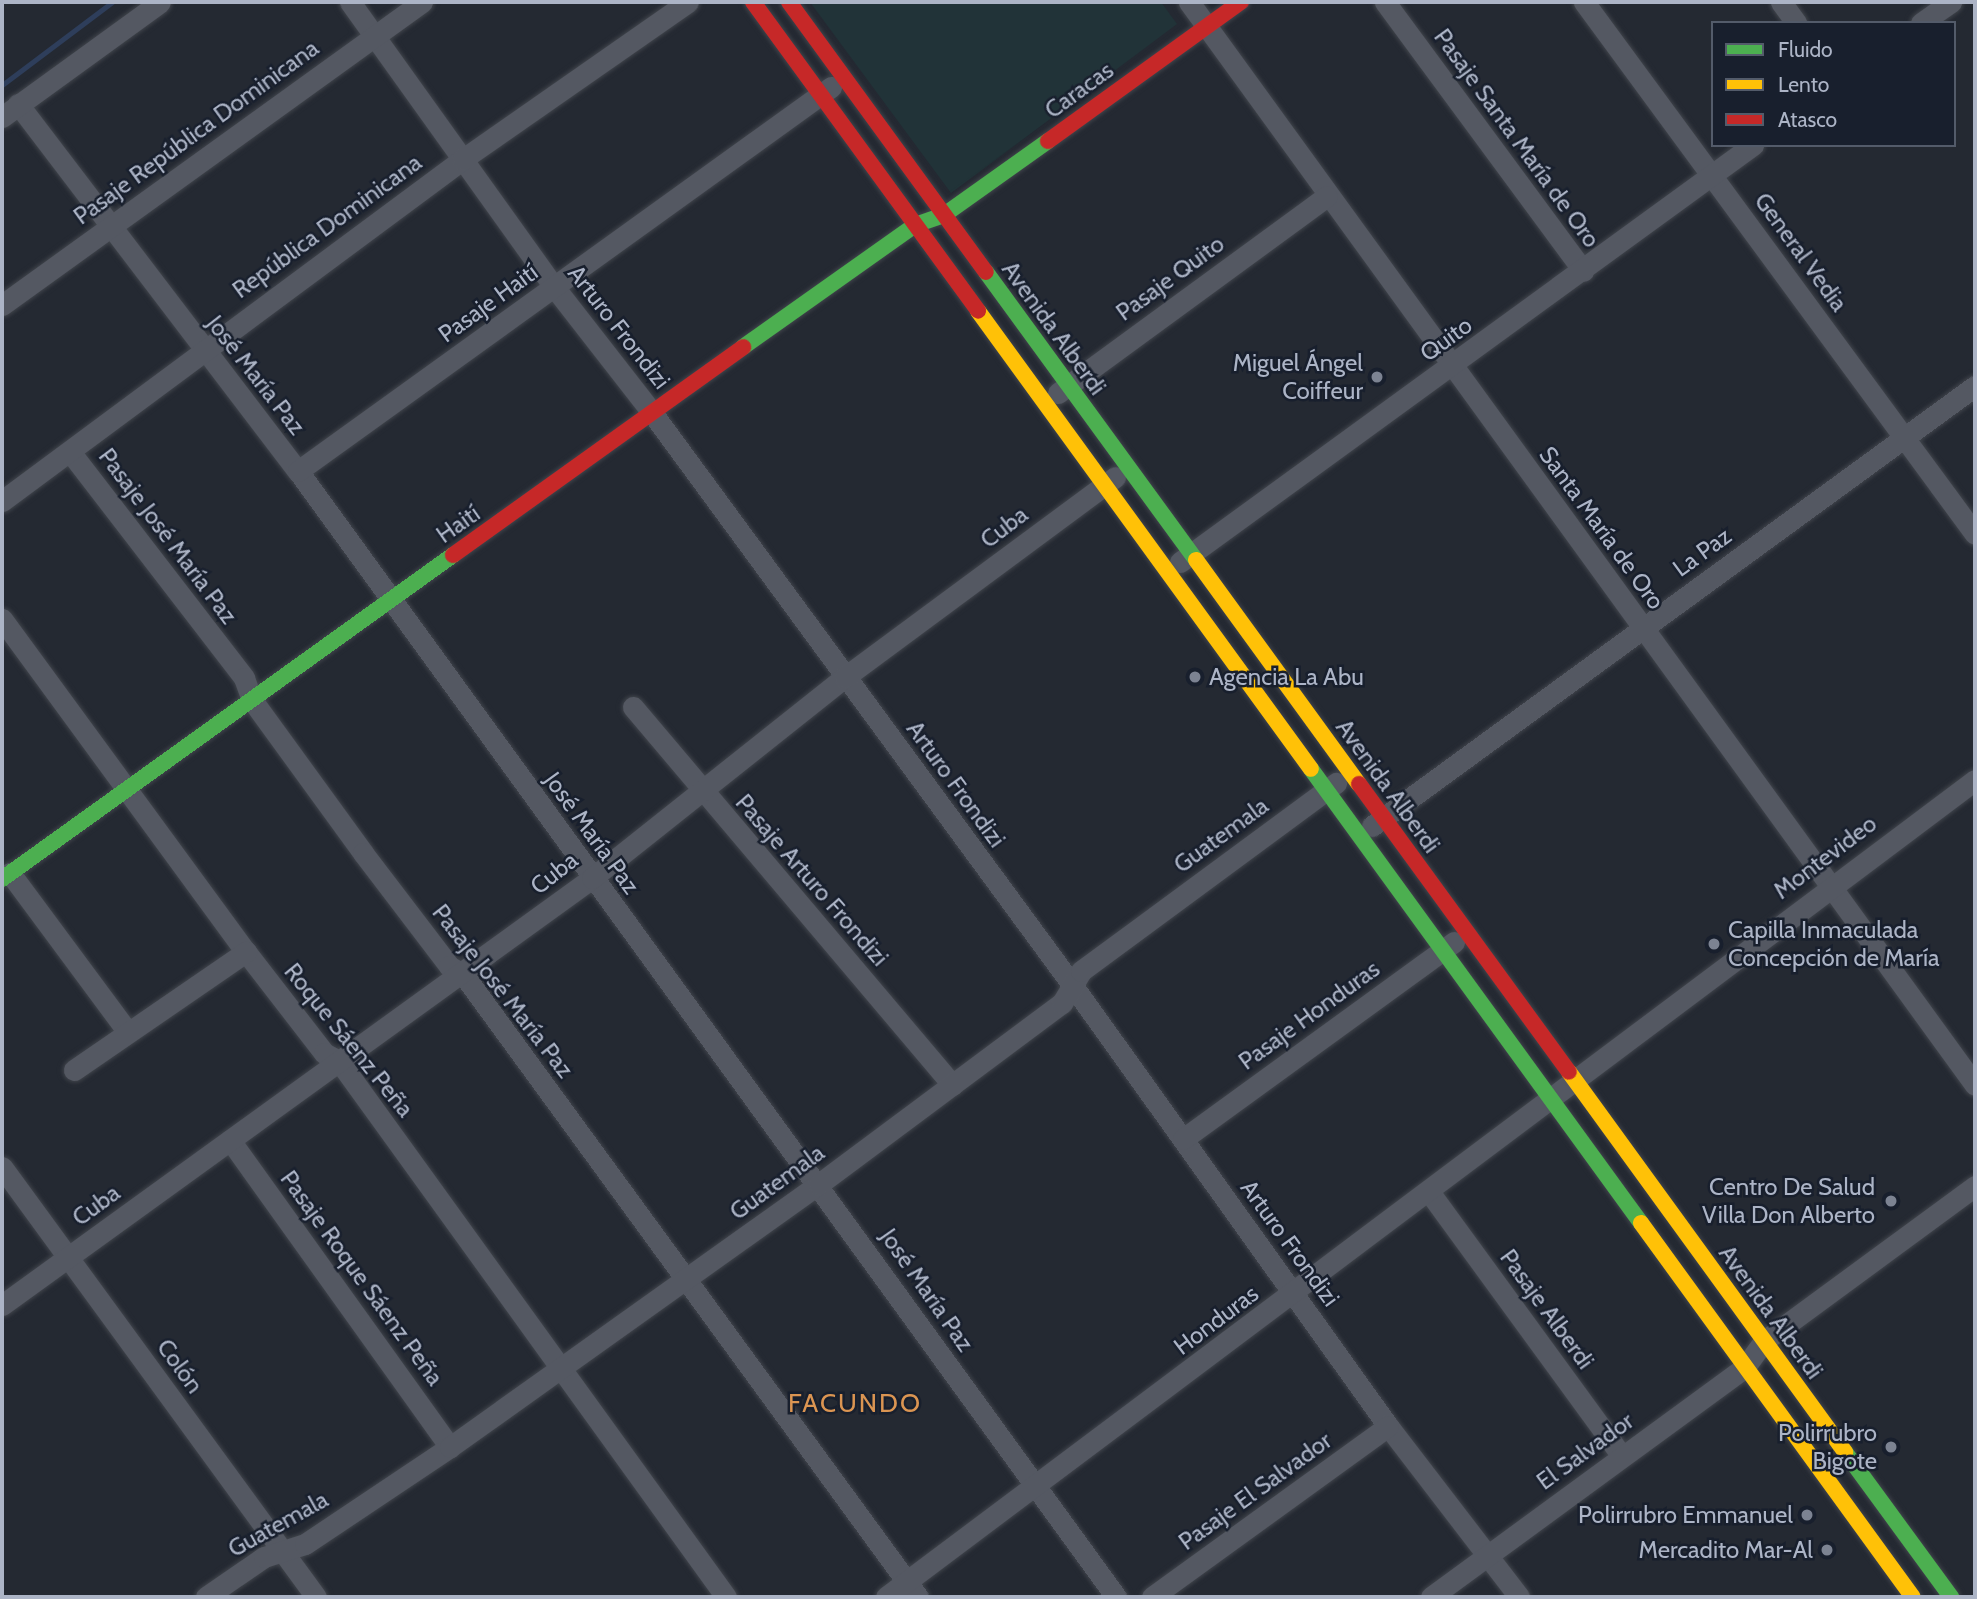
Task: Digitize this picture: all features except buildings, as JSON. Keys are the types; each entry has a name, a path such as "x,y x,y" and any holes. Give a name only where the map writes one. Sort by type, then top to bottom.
{"main road":[{"path":"753,2 1913,1597"},
{"name":"Avenida Alberdi","path":"789,2 1951,1597"},
{"name":"Caracas","path":"944,215 1241,2"},
{"name":"Haití","path":"6,876 915,225 944,215"}],"street":[{"path":"10,110 160,2"},
{"name":"Arturo Frondizi","path":"350,2 555,288 653,414 1073,986 1388,1426 1519,1597"},
{"name":"Pasaje República Dominicana","path":"2,305 422,2"},
{"name":"República Dominicana","path":"2,501 71,453 203,350 463,159 688,2"},
{"name":"Santa María de Oro","path":"1189,2 1327,196 1975,1085"},
{"name":"Pasaje Santa María de Oro","path":"1385,2 1583,271"},
{"name":"General Vedia","path":"1584,2 1975,534"},
{"path":"1781,2 1795,21"},
{"path":"1925,21 1951,2"},
{"name":"Pasaje Haití","path":"298,471 844,78"},
{"name":"José María Paz","path":"10,110 112,225 203,350 298,471 701,1031 819,1184 1035,1488 1116,1597"},
{"name":"Quito","path":"1167,572 1750,147"},
{"name":"Pasaje Quito","path":"1044,403 1327,196"},
{"name":"La Paz","path":"1359,836 1975,386"},
{"name":"Pasaje José María Paz","path":"71,453 244,678 252,700 449,965 463,974 913,1590"},
{"name":"Cuba","path":"2,1305 463,974 592,878 845,677 1128,468"},
{"name":"Roque Sáenz Peña","path":"2,619 246,952 324,1053 339,1061 726,1597"},
{"name":"Pasaje Arturo Frondizi","path":"633,707 953,1085"},
{"name":"Guatemala","path":"206,1597 281,1550 305,1544 450,1447 819,1184 1062,1003 1081,971 1350,772"},
{"name":"Montevideo","path":"1575,1081 1830,885 1975,780"},
{"path":"6,876 127,1031"},
{"name":"Pasaje Honduras","path":"1183,1139 1467,933"},
{"path":"74,1070 127,1031 246,952"},
{"name":"Honduras","path":"886,1597 913,1590 1035,1488 1430,1193 1575,1081"},
{"name":"Pasaje Roque Sáenz Peña","path":"230,1140 450,1447"},
{"name":"Colón","path":"2,1167 316,1597"},
{"name":"El Salvador","path":"1431,1597 1745,1367 1764,1341 1975,1186"},
{"name":"Pasaje Alberdi","path":"1430,1193 1622,1456"},
{"name":"Pasaje El Salvador","path":"1152,1597 1388,1426"}],"shaded area":[{"path":"810,2 1161,2 1177,24 951,193"}],"waterway":[{"path":"2,85 112,2"}],"traffic: fast":[{"path":"743,347 915,225 944,215 1048,141"},
{"path":"986,272 1196,560"},
{"path":"2,879 453,555"},
{"path":"1311,769 1641,1223"},
{"path":"1845,1452 1951,1597"}],"traffic: slow":[{"path":"978,311 1311,769"},
{"path":"1196,560 1359,784"},
{"path":"1569,1072 1845,1452"},
{"path":"1641,1223 1913,1597"}],"traffic: jam":[{"path":"753,2 978,311"},
{"path":"789,2 986,272"},
{"path":"1048,141 1241,2"},
{"path":"453,555 743,347"},
{"path":"1359,784 1569,1072"}],"place":[{"name":"Miguel Ángel Coiffeur","path":"1377,377"},
{"name":"Agencia La Abu","path":"1195,677"},
{"name":"Capilla Inmaculada Concepción de María","path":"1714,944"},
{"name":"Centro De Salud Villa Don Alberto","path":"1891,1201"},
{"name":"Polirrubro Bigote","path":"1891,1447"},
{"name":"Polirrubro Emmanuel","path":"1807,1515"},
{"name":"Mercadito Mar-Al","path":"1827,1550"}],"district":[{"name":"FACUNDO","path":"855,1404"}]}
